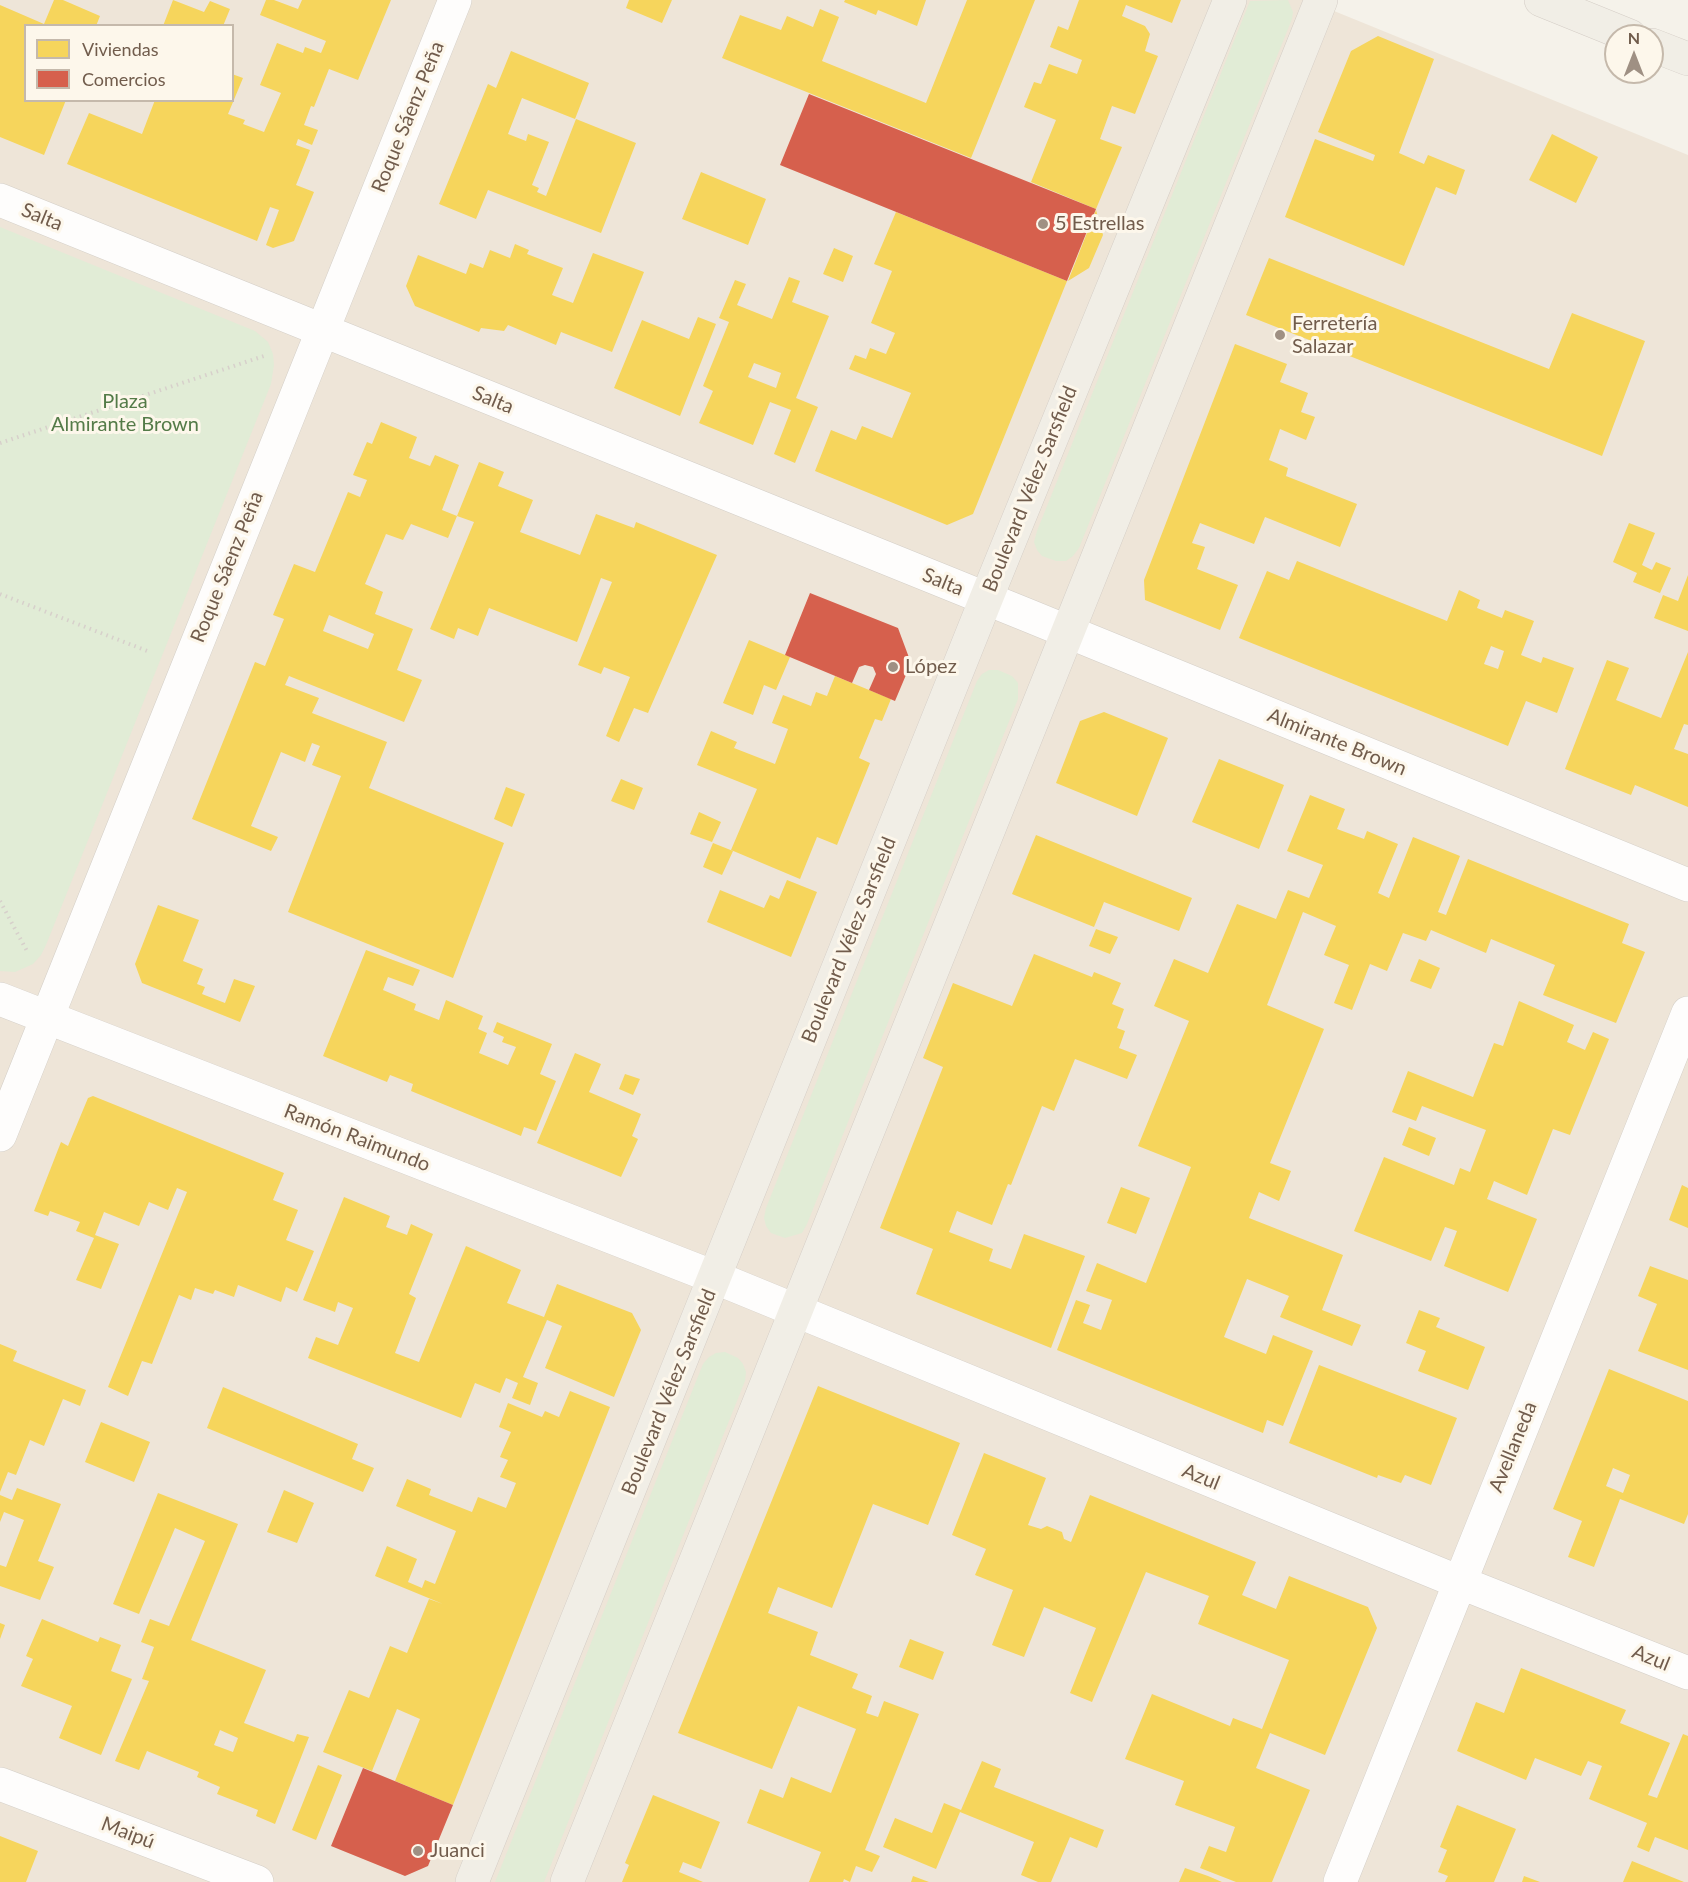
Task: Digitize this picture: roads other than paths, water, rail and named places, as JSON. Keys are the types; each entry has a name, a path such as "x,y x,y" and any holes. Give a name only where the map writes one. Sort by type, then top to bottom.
{"main road":[{"name":"Boulevard Vélez Sarsfield","path":"472,1882 986,599 1230,0"},
{"path":"567,1882 1321,0"},
{"path":"1541,0 1604,25"},
{"path":"1664,50 1688,59"}],"street":[{"name":"Roque Sáenz Peña","path":"0,1136 455,0"},
{"name":"Salta","path":"0,200 986,599"},
{"name":"Almirante Brown","path":"986,599 1688,885"},
{"name":"Ramón Raimundo","path":"0,999 714,1277"},
{"name":"Avellaneda","path":"1340,1882 1458,1582 1688,1013"},
{"name":"Azul","path":"714,1277 1458,1582 1688,1673"},
{"name":"Maipú","path":"0,1784 257,1882"}],"place":[{"name":"5 Estrellas","path":"1043,224"},
{"name":"Ferretería Salazar","path":"1280,335"},
{"name":"López","path":"893,667"},
{"name":"Juanci","path":"418,1851"}],"park label":[{"name":"Plaza Almirante Brown","path":"125,414"}]}
